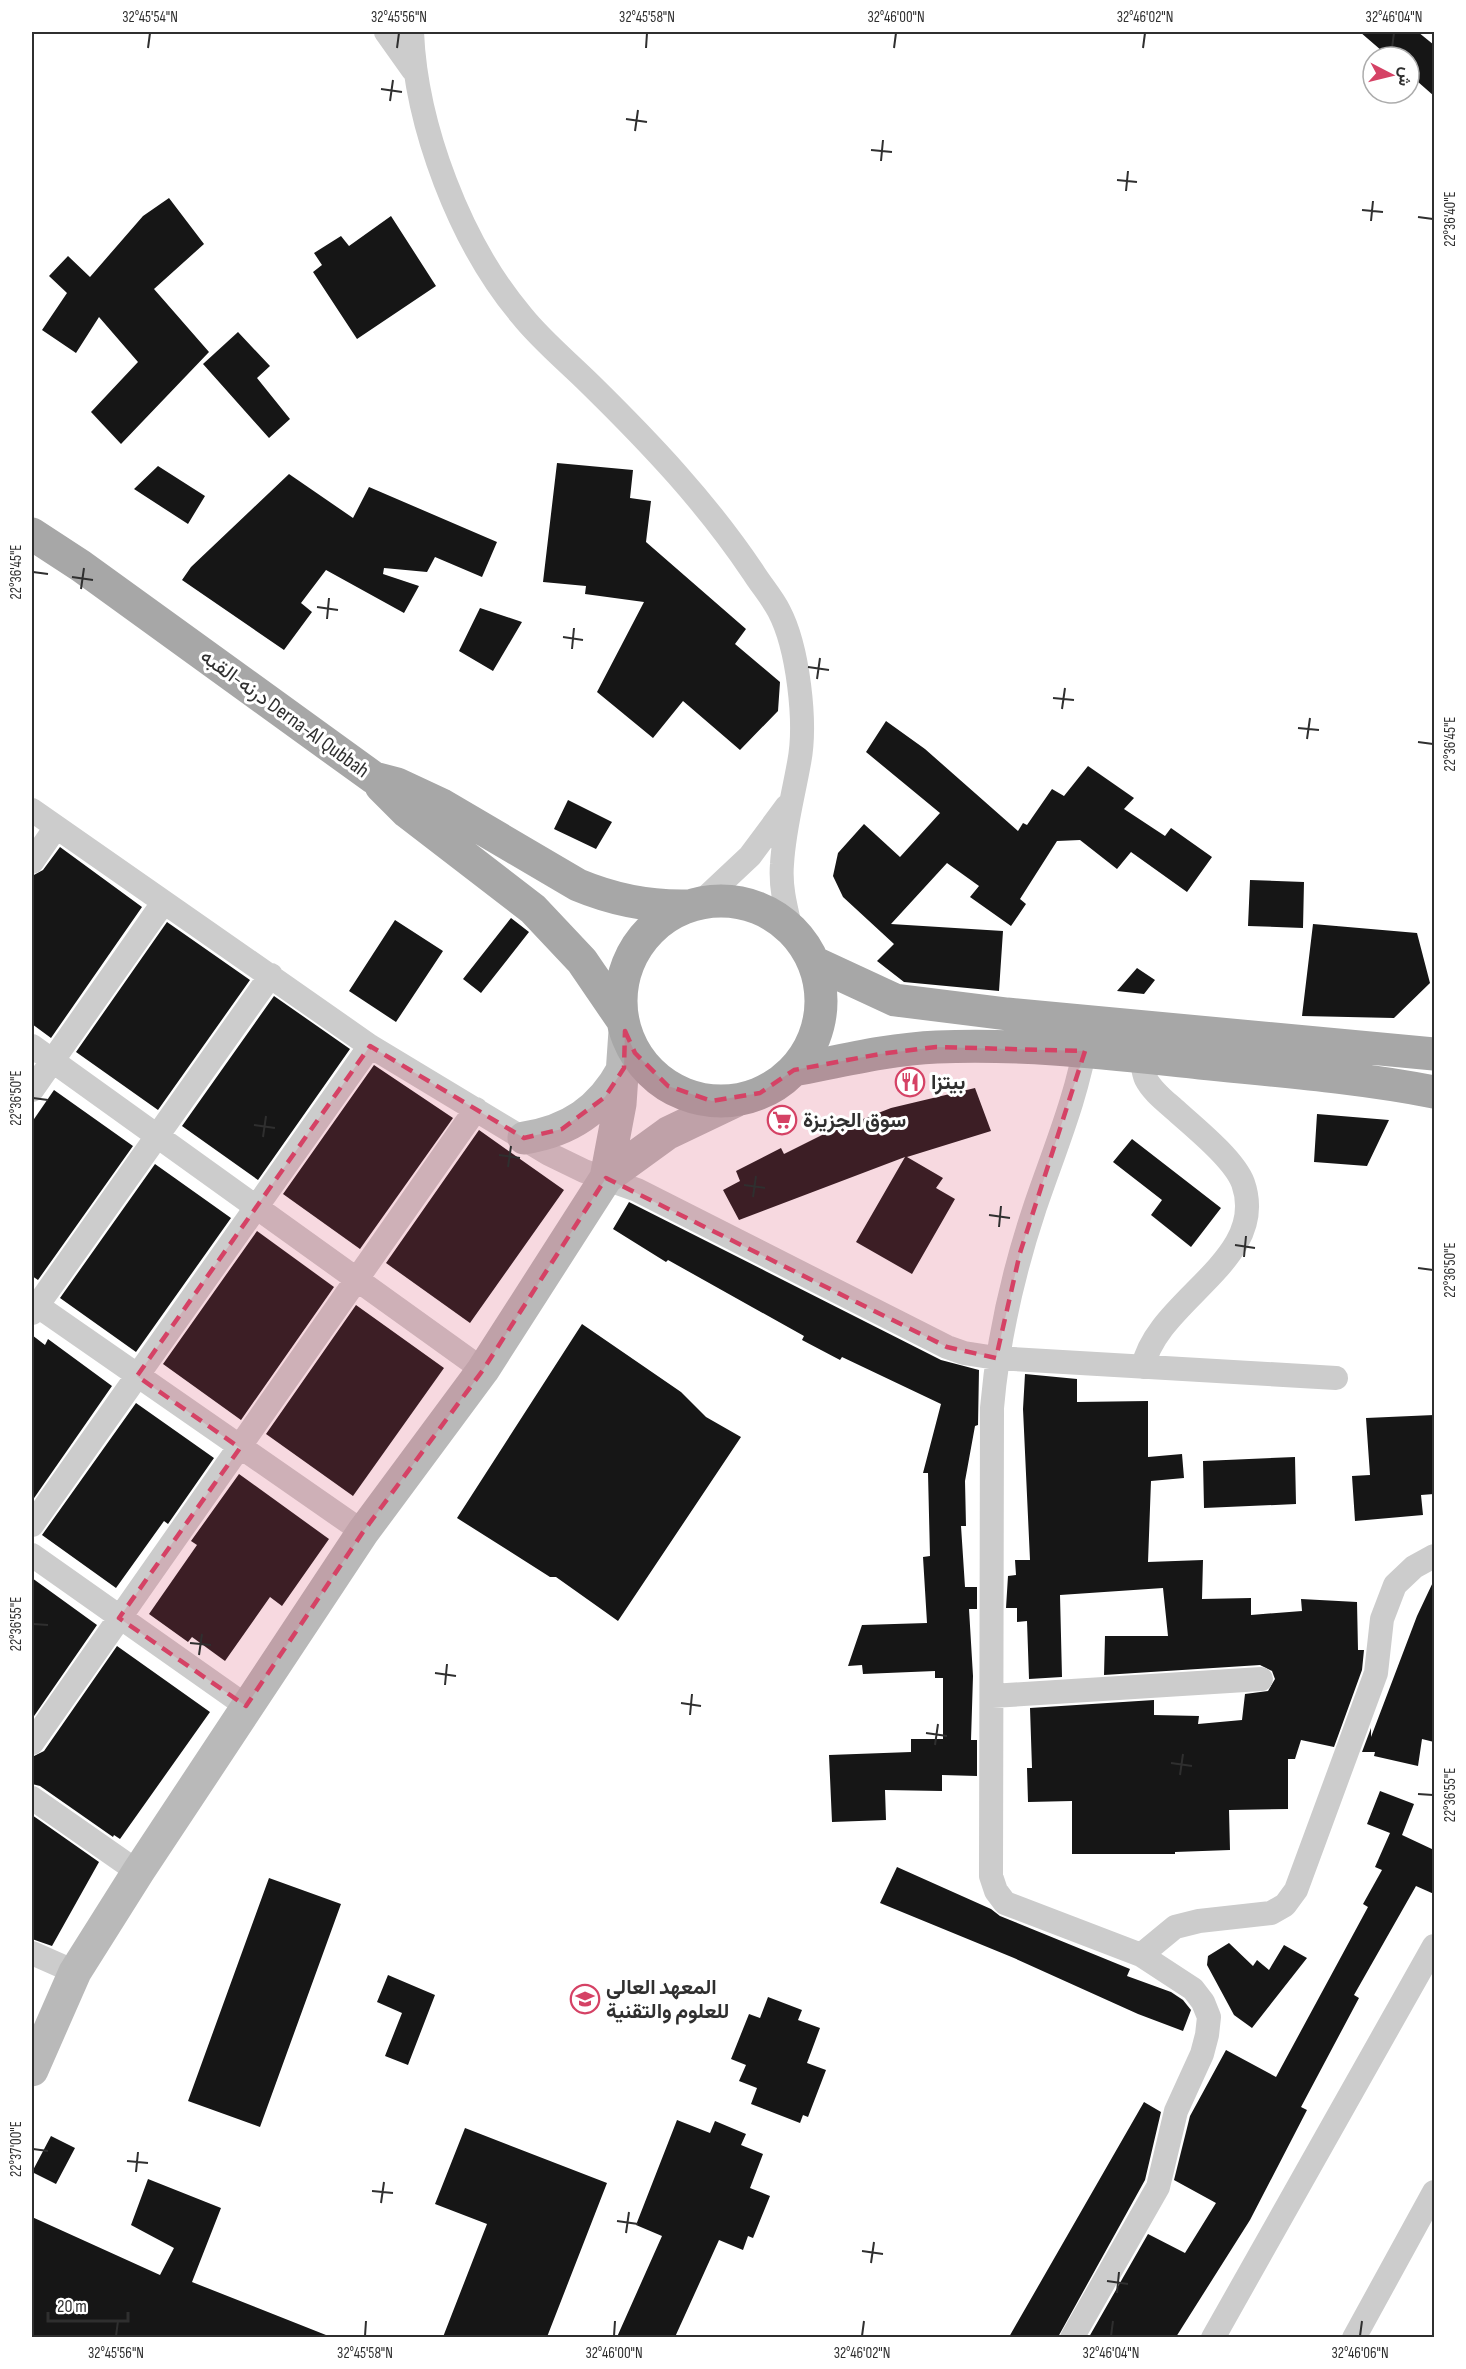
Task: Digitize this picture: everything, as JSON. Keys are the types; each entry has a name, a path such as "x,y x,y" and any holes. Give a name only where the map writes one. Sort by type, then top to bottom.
{"main road":[{"name":"درنه-القبه Derna-Al Qubbah","path":"32,534 81,566 374,778 397,784 434,801 558,874 598,894 642,905 695,904"},
{"path":"374,778 408,812 533,909 582,961 623,1024 642,1062 668,1086 700,1099 735,1101"},
{"path":"32,2070 75,1972 138,1872 246,1706 363,1533 483,1370 606,1178 615,1140 624,1068 621,995 625,972 635,950 649,932 666,917 695,904 726,901 750,905 772,915 791,930 813,962 820,987 820,1013 813,1038 794,1070"},
{"path":"813,962 895,1000 1087,1036 1141,1057 1384,1082 1434,1092"},
{"path":"606,1178 668,1133 735,1101 760,1093 794,1070 880,1054 936,1047 1087,1036 1434,1054"},
{"path":"524,1138 562,1129 579,1120 605,1097 624,1068"}],"street":[{"path":"386,32 414,70"},
{"path":"412,32 414,70 429,133 450,195 484,260 515,307 700,498 780,612 796,665 802,714 800,761 790,801 782,866 783,899 791,930"},
{"path":"695,904 750,856 790,801"},
{"path":"32,810 370,1046 566,1163 637,1190 947,1347 964,1353 996,1358 1336,1378"},
{"path":"32,862 56,827"},
{"path":"32,1090 163,903"},
{"path":"271,975 33,1307 137,1376 363,1533"},
{"path":"1072,2337 1158,2187 1176,2111 1207,2036 1209,2017 1203,2002 1193,1989 1141,1955 1005,1903 996,1891 991,1876 992,1408 996,1358 1005,1310 1020,1253 1059,1139 1087,1036"},
{"path":"32,1046 483,1370"},
{"path":"32,1525 370,1046"},
{"path":"1141,1057 1146,1080 1161,1098 1230,1162 1242,1181 1248,1203 1245,1229 1231,1251 1154,1337 1143,1367"},
{"path":"32,1743 476,1109"},
{"path":"32,1555 246,1706"},
{"path":"1141,1955 1175,1928 1199,1921 1271,1913 1285,1905 1291,1897 1296,1890 1339,1778 1376,1673 1382,1619 1395,1585 1414,1567 1434,1556"},
{"path":"992,1696 1261,1679"},
{"path":"32,1798 138,1872"},
{"path":"1213,2337 1434,1947"},
{"path":"32,1953 75,1972"},
{"path":"1354,2337 1434,2192"}],"highlighted area":[{"path":"625,1031 635,1053 668,1086 712,1101 760,1093 794,1070 880,1054 936,1047 1085,1051 1020,1253 996,1358 947,1347 606,1178 483,1370 363,1532 246,1706 119,1618 240,1448 137,1376 370,1046 524,1138 562,1129 605,1097 624,1068"}],"building":[{"path":"1360,32 1418,32 1434,45 1434,96 1421,85 1421,45 1375,45"},
{"path":"169,198 204,244 154,289 209,352 121,444 91,412 138,362 99,317 76,353 42,330 67,293 49,276 68,256 90,277 143,216"},
{"path":"391,216 436,286 357,339 313,272 322,265 314,253 341,236 349,246"},
{"path":"238,332 270,366 257,378 290,419 269,438 203,364"},
{"path":"557,463 633,470 630,498 651,501 646,542 746,629 735,644 780,682 778,711 740,750 683,701 653,738 597,692 644,602 585,594 586,586 543,582"},
{"path":"158,466 205,496 188,524 134,489"},
{"path":"289,474 353,518 369,487 497,542 482,577 435,557 427,572 384,568 383,574 419,586 404,613 326,570 301,603 312,612 284,650 182,580 191,567"},
{"path":"480,608 522,622 493,671 459,651"},
{"path":"886,721 925,749 1018,831 1023,823 1027,825 1052,789 1064,796 1088,766 1134,798 1124,809 1165,836 1171,828 1212,857 1187,892 1131,852 1117,869 1080,840 1057,841 1020,899 1026,904 1011,926 970,897 979,886 947,863 891,924 1003,931 999,991 904,982 877,961 894,944 843,897 833,876 838,853 864,824 900,857 940,813 866,752"},
{"path":"568,800 612,822 596,849 554,829"},
{"path":"60,847 142,907 51,1038 32,1024 32,876 43,870"},
{"path":"1250,880 1304,882 1303,928 1248,926"},
{"path":"511,918 529,932 481,993 463,979"},
{"path":"395,920 443,951 396,1022 349,991"},
{"path":"167,922 250,980 158,1110 76,1052"},
{"path":"1313,924 1417,933 1430,983 1394,1018 1302,1016"},
{"path":"1137,968 1155,980 1144,994 1117,991"},
{"path":"274,996 350,1049 258,1180 182,1126"},
{"path":"374,1065 453,1118 360,1249 283,1194"},
{"path":"975,1088 991,1131 907,1157 943,1178 936,1188 955,1199 912,1274 856,1242 905,1157 739,1220 723,1190 740,1181 736,1171 781,1148 784,1154 822,1135 891,1108"},
{"path":"54,1090 133,1146 38,1280 32,1276 32,1122"},
{"path":"1317,1114 1389,1120 1367,1166 1314,1162"},
{"path":"479,1130 564,1190 470,1323 386,1263"},
{"path":"1132,1139 1221,1208 1191,1247 1151,1215 1162,1200 1113,1162"},
{"path":"155,1164 231,1218 136,1352 60,1298"},
{"path":"629,1202 941,1360 979,1370 978,1425 975,1426 965,1481 966,1526 961,1526 965,1587 977,1587 977,1609 969,1609 973,1676 971,1740 977,1740 977,1776 942,1775 942,1791 885,1790 886,1820 832,1822 829,1755 911,1752 911,1739 943,1739 943,1678 935,1678 935,1671 863,1674 862,1665 848,1666 862,1625 927,1623 923,1557 930,1556 928,1473 923,1473 941,1404 842,1357 840,1360 802,1340 804,1336 668,1260 666,1262 613,1229"},
{"path":"257,1231 334,1287 241,1420 163,1364"},
{"path":"356,1305 444,1368 353,1496 266,1434"},
{"path":"582,1324 681,1392 706,1417 741,1437 618,1621 556,1577 550,1577 457,1518"},
{"path":"32,1335 45,1345 48,1339 112,1386 32,1501"},
{"path":"1025,1374 1077,1379 1077,1402 1148,1401 1148,1457 1182,1454 1184,1478 1151,1481 1148,1562 1203,1560 1202,1599 1251,1598 1251,1615 1302,1611 1301,1599 1357,1602 1358,1650 1364,1650 1362,1670 1334,1747 1301,1740 1295,1759 1288,1759 1288,1809 1229,1810 1230,1850 1175,1852 1175,1854 1072,1854 1072,1801 1028,1802 1027,1768 1032,1768 1030,1708 1154,1700 1154,1715 1199,1716 1198,1724 1242,1720 1245,1694 1268,1691 1275,1679 1272,1671 1260,1665 1104,1675 1105,1636 1168,1636 1163,1588 1060,1595 1062,1677 1029,1679 1027,1621 1017,1622 1017,1608 1006,1608 1008,1576 1016,1575 1015,1560 1030,1560 1023,1409"},
{"path":"136,1403 214,1458 168,1524 164,1521 116,1588 42,1535"},
{"path":"1434,1415 1434,1494 1421,1495 1423,1515 1355,1521 1352,1476 1370,1475 1366,1418"},
{"path":"1295,1457 1296,1504 1204,1508 1203,1461"},
{"path":"239,1474 329,1539 282,1606 270,1597 225,1661 192,1637 188,1642 149,1614 197,1545 191,1541"},
{"path":"32,1578 97,1625 32,1719"},
{"path":"1434,1580 1434,1742 1422,1739 1418,1766 1374,1756 1375,1752 1362,1752 1371,1728 1371,1737 1417,1616"},
{"path":"117,1646 210,1712 120,1839 114,1835 113,1837 40,1786 32,1784 32,1757 44,1751"},
{"path":"1380,1791 1414,1804 1402,1835 1434,1850 1434,1894 1416,1886 1354,1995 1359,1998 1301,2107 1307,2110 1250,2220 1176,2337 1089,2337 1148,2234 1185,2253 1216,2203 1174,2180 1190,2116 1226,2050 1276,2077 1368,1907 1363,1904 1382,1870 1375,1867 1390,1833 1367,1824"},
{"path":"32,1815 99,1862 52,1946 32,1939"},
{"path":"897,1867 991,1909 1000,1916 1130,1969 1127,1976 1171,1992 1183,2000 1191,2010 1183,2031 1138,2014 1014,1958 880,1903"},
{"path":"269,1878 341,1904 260,2127 188,2101"},
{"path":"1229,1943 1253,1966 1257,1960 1269,1970 1284,1945 1307,1958 1252,2028 1234,2015 1207,1965 1208,1956"},
{"path":"388,1975 435,1995 408,2065 385,2056 402,2013 377,2002"},
{"path":"768,1997 802,2010 798,2020 820,2028 807,2063 826,2070 808,2117 803,2115 800,2123 751,2104 757,2088 739,2081 746,2065 731,2059 749,2014 760,2018"},
{"path":"1144,2102 1161,2112 1145,2180 1058,2337 1009,2337"},
{"path":"677,2120 710,2133 715,2121 746,2134 741,2145 763,2154 750,2188 770,2196 753,2238 748,2236 743,2250 719,2240 675,2337 617,2337 662,2236 636,2225"},
{"path":"465,2128 607,2183 547,2337 443,2337 487,2224 435,2204"},
{"path":"51,2136 75,2148 56,2184 32,2172"},
{"path":"148,2179 221,2208 192,2282 331,2337 32,2337 32,2217 160,2275 174,2248 131,2225"}],"place":[{"name":"بيتزا","path":"910,1082"},
{"name":"سوق الجزيزة","path":"782,1120"},
{"name":"المعهد العالي للعلوم والتقنية","path":"585,1999"}]}
